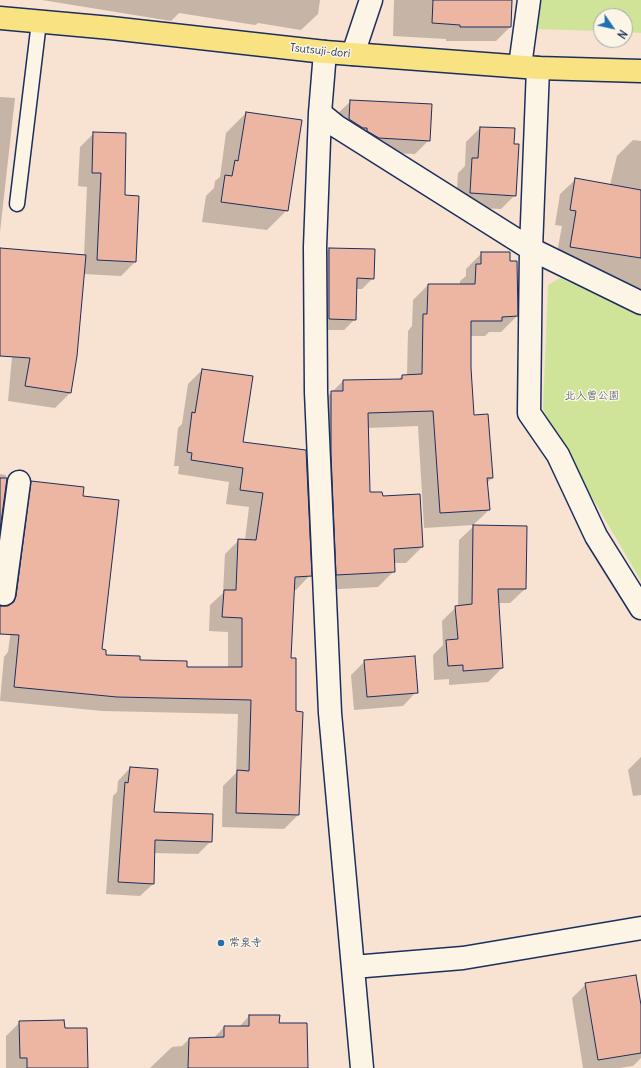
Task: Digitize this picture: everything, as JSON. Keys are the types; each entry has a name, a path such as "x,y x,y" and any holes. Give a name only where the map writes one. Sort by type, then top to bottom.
{"main road":[{"name":"Tsutsuji-dori","path":"0,18 325,52 529,67 641,71"}],"street":[{"path":"353,54 371,0"},
{"path":"529,0 531,249 529,413 558,455 596,536 641,608"},
{"path":"325,52 320,113 315,247 316,392 330,713 362,1068"},
{"path":"320,113 336,126 531,249 641,303"},
{"path":"0,593 4,594 19,482"},
{"path":"354,967 463,958 641,928"}],"lane":[{"path":"17,204 39,22"}],"green space":[{"path":"538,0 641,0 641,33 633,32 633,8 593,8 593,31 533,29"},
{"name":"北入曽公園","path":"560,278 641,314 641,581 547,420 543,408 548,285"}],"building":[{"path":"433,0 512,0 511,27 460,27 460,25 432,23"},
{"path":"350,100 432,104 430,141 379,138 367,131 367,128 363,128 349,119"},
{"path":"246,112 302,120 288,211 221,202 225,175 232,176 235,160 238,161"},
{"path":"480,127 515,128 514,144 519,144 516,196 470,193 472,158 478,158"},
{"path":"93,132 126,133 125,195 139,196 136,262 97,260 101,173 92,173"},
{"path":"575,178 641,190 641,258 570,247 576,211 570,210"},
{"path":"0,248 86,255 77,356 71,393 25,386 30,358 0,356"},
{"path":"329,248 375,249 374,279 357,278 356,320 329,319"},
{"path":"481,252 510,252 510,261 517,261 518,316 502,317 502,321 471,321 471,368 474,415 488,414 493,478 487,478 490,510 440,513 433,411 368,413 370,492 382,492 383,496 420,494 423,547 394,549 395,572 336,575 331,454 331,391 343,391 343,380 402,379 402,375 422,374 423,314 427,314 428,284 475,284 476,264 481,264"},
{"path":"202,369 253,376 243,442 306,450 312,576 295,577 291,658 296,658 296,711 303,712 299,815 236,813 237,770 249,771 251,700 117,697 14,687 19,635 0,634 0,606 8,606 14,602 16,596 31,481 84,487 83,496 119,500 102,649 106,650 106,655 140,656 140,660 187,661 187,667 242,667 242,618 222,617 224,590 236,590 238,539 256,540 263,493 240,490 243,468 191,460 192,453 187,452 192,412 195,413"},
{"path":"0,478 7,478 0,530"},
{"path":"473,525 527,526 526,589 498,589 503,668 463,671 463,665 448,666 446,640 458,639 455,606 472,604"},
{"path":"415,656 418,693 367,697 364,660"},
{"path":"130,767 158,769 154,812 213,814 212,842 155,840 154,884 118,882 125,782 128,783"},
{"path":"636,975 641,1005 641,1053 598,1060 585,983"},
{"path":"249,1015 280,1015 279,1023 307,1023 308,1068 188,1068 189,1038 224,1037 224,1026 249,1026"},
{"path":"64,1020 65,1028 87,1028 88,1068 27,1068 27,1058 20,1058 19,1021"}],"place":[{"name":"常泉寺","path":"221,943"}]}
